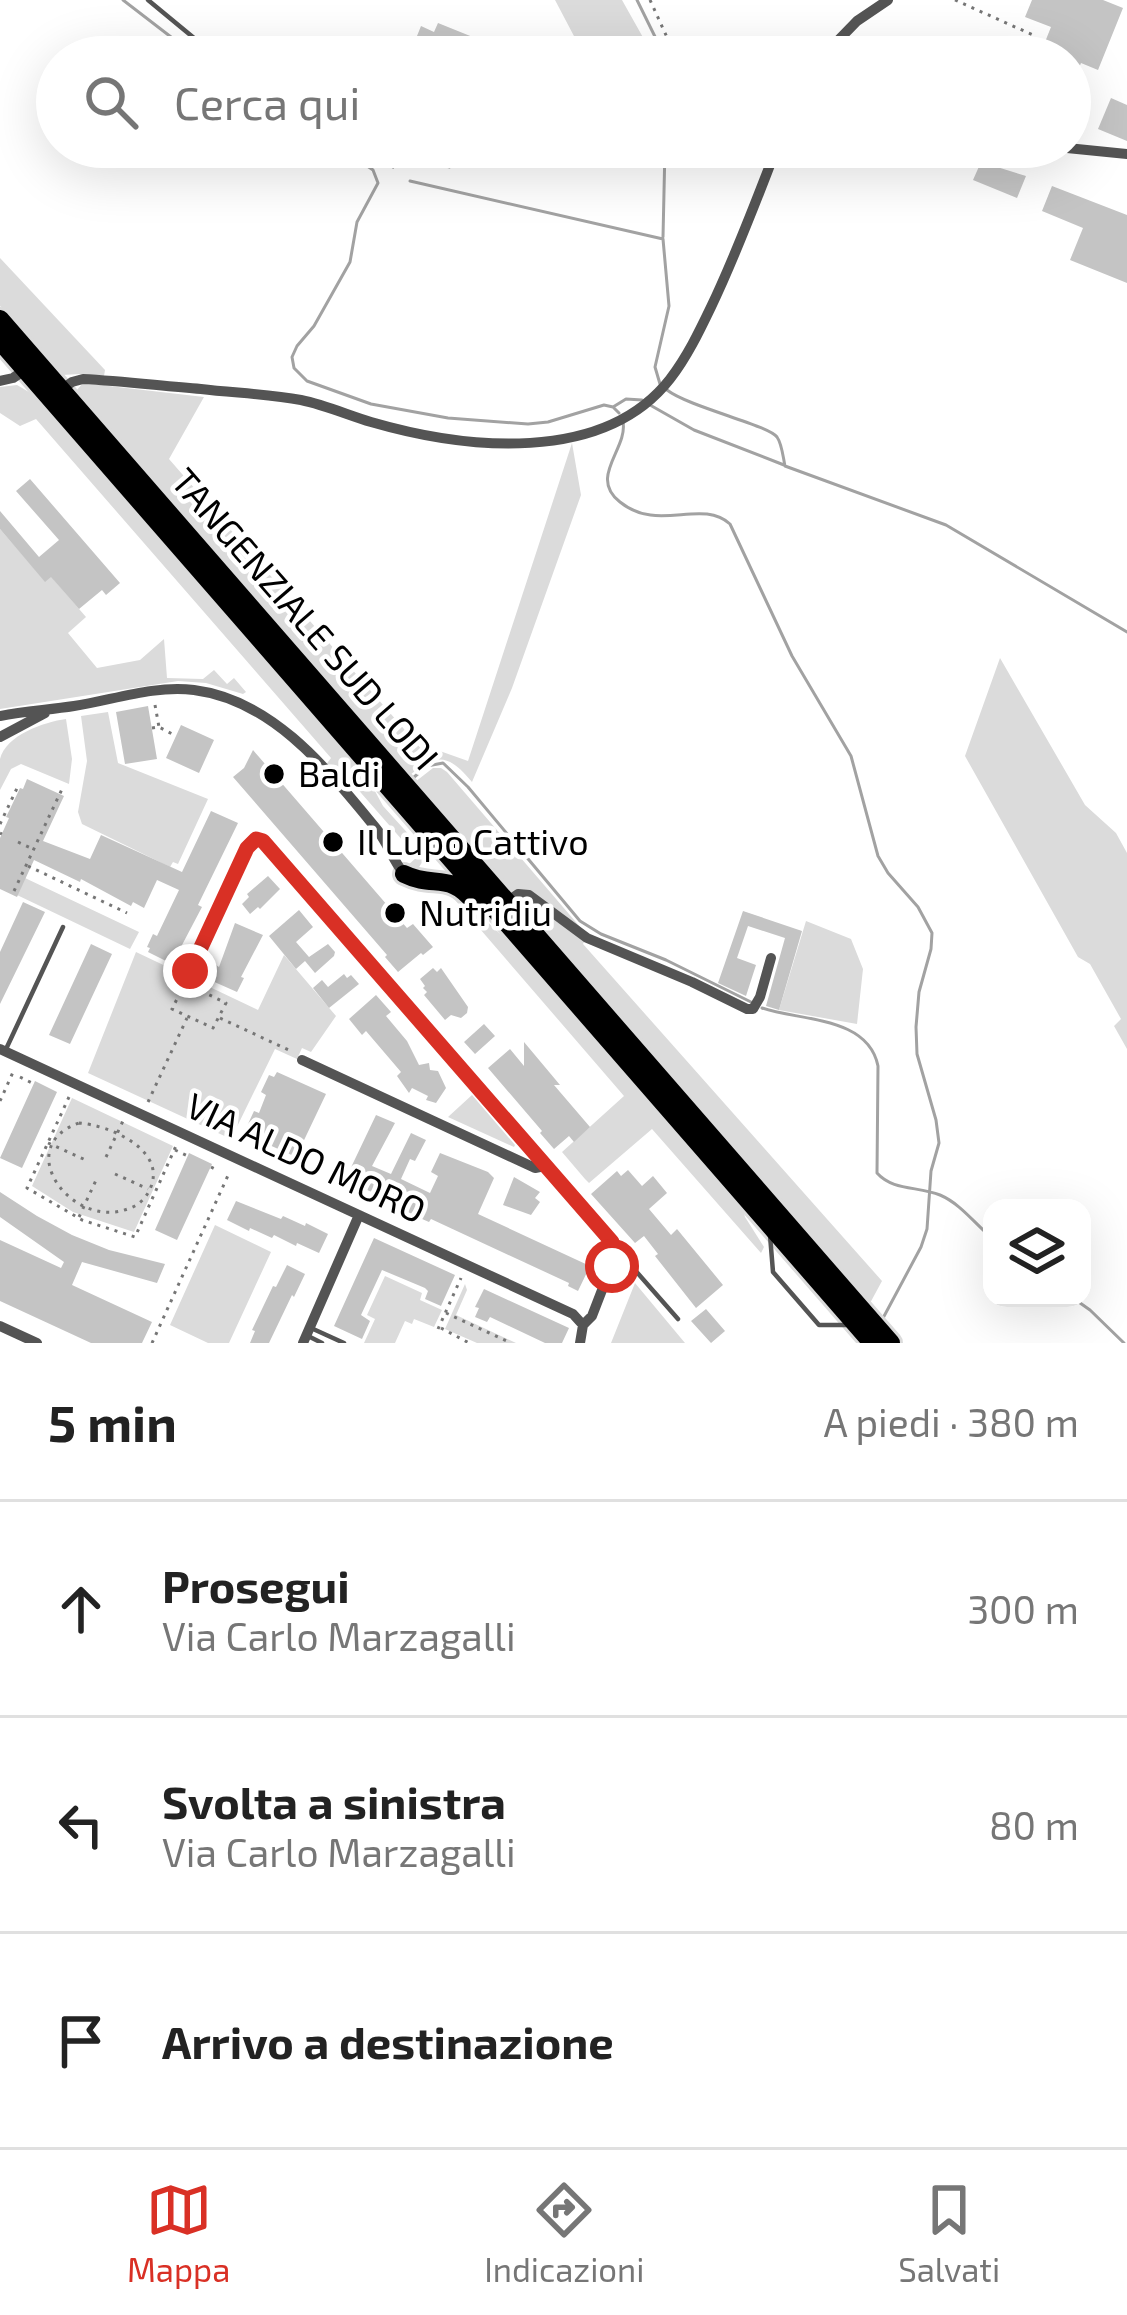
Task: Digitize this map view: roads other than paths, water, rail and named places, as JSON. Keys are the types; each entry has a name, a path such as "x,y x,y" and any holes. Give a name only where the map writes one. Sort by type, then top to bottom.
{"highway":[{"name":"TANGENZIALE SUD LODI","path":"0,320 508,901 873,1333"},
{"name":"TANGENZIALE SUD LODI","path":"0,341 769,1224 873,1333"},
{"path":"383,780 393,807 431,852 422,872 404,874"},
{"path":"404,874 457,885 494,923 517,934"}],"street":[{"path":"843,36 888,0"},
{"path":"1091,150 1127,154"},
{"path":"61,390 89,379 307,401 398,428 499,442 548,442 622,421 656,394 692,346 731,266 769,168"},
{"path":"0,381 25,370"},
{"path":"0,716 131,702 176,688 208,692 242,704 303,746 378,830 404,874"},
{"path":"0,737 55,708"},
{"path":"190,971 247,848 256,839 263,841 612,1242 615,1254 592,1316 583,1324 580,1343"},
{"path":"508,901 518,894 529,895 587,938 747,1009 756,1006 772,958"},
{"name":"VIA ALDO MORO","path":"3,1050 573,1314 583,1324"},
{"path":"302,1060 535,1168 545,1166"},
{"path":"306,1335 359,1215"},
{"path":"0,1326 37,1343"}],"lane":[{"path":"148,0 192,36"},
{"path":"3,1050 63,928"},
{"path":"769,1224 773,1272 819,1325 873,1333"},
{"path":"615,1254 627,1261 677,1319"},
{"path":"306,1335 322,1343"},
{"path":"306,1335 344,1343"}],"waterway":[{"path":"123,0 170,36"},
{"path":"637,0 655,36"},
{"path":"370,168 378,183 357,222 350,262 292,357 294,368 307,381 371,404 448,418 528,424 604,405 619,413"},
{"path":"663,237 665,168"},
{"path":"410,181 663,239 669,306 655,367 660,384"},
{"path":"667,390 771,432 779,440 785,466 946,525 1127,632"},
{"path":"613,407 626,399 642,400"},
{"path":"650,405 694,430 784,465"},
{"path":"623,422 608,473 611,492 634,511 664,516 706,514 730,524 792,656 851,756 878,856 932,933 916,1027 917,1054 939,1143 931,1171 927,1229 882,1320"},
{"path":"413,778 427,766 443,763 580,921 753,1003"},
{"path":"762,1008 830,1023 861,1038 878,1066 877,1173 890,1183 948,1199 983,1230"},
{"path":"1086,1307 1124,1343"}],"place":[{"name":"Baldi","path":"274,774"},
{"name":"Il Lupo Cattivo","path":"333,842"},
{"name":"Nutridiu","path":"395,913"}]}
